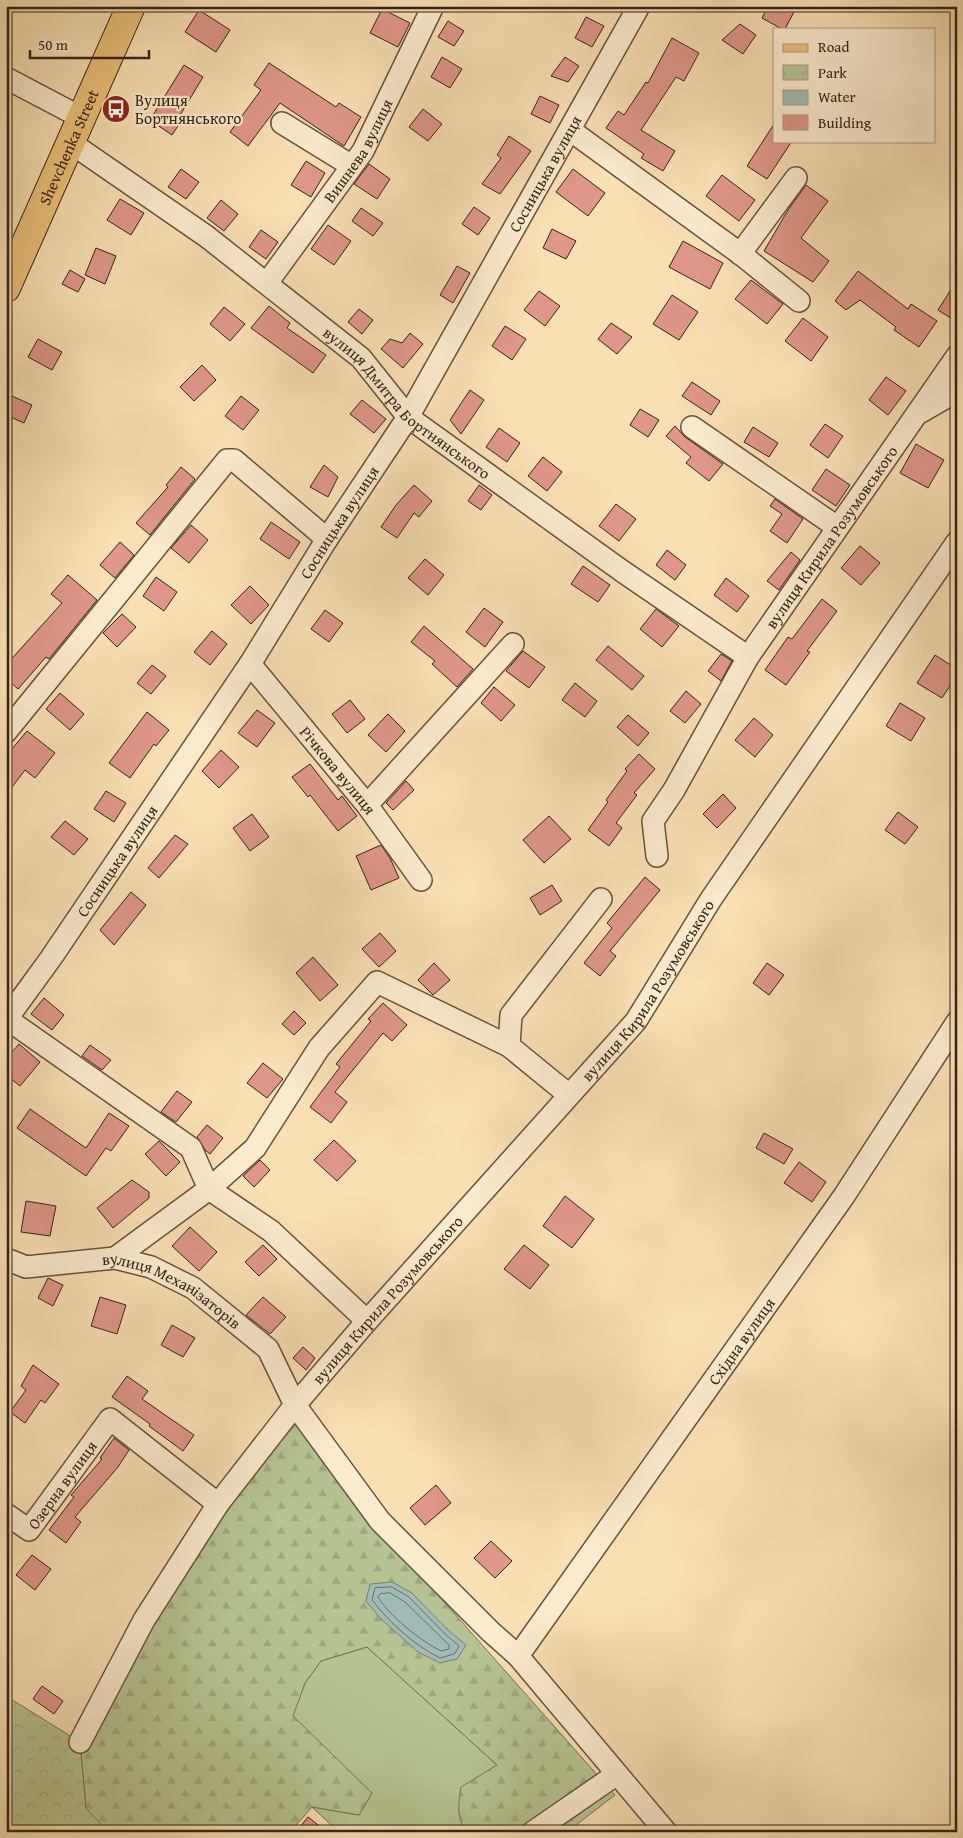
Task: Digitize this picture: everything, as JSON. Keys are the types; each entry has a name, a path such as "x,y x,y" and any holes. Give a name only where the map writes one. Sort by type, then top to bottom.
{"main road":[{"name":"Shevchenka Street","path":"6,288 131,6"}],"street":[{"name":"Вишнева вулиця","path":"267,284 363,151 433,6"},
{"name":"Сосницька вулиця","path":"7,1019 51,958 250,664 327,539 408,417 639,6"},
{"name":"вулиця Дмитра Бортнянського","path":"6,78 77,131 361,358 408,417 622,571 748,656"},
{"path":"282,123 352,166"},
{"path":"570,130 740,254 799,301"},
{"path":"740,254 796,178"},
{"name":"вулиця Кирила Розумовського","path":"657,856 653,821 674,790 748,656 957,356"},
{"name":"вулиця Кирила Розумовського","path":"914,416 957,391"},
{"path":"692,427 837,528"},
{"path":"6,732 228,460 234,460 327,539"},
{"name":"вулиця Кирила Розумовського","path":"80,1742 144,1620 218,1504 295,1405 367,1321 636,1021 711,899 957,542"},
{"path":"367,805 513,644"},
{"name":"Річкова вулиця","path":"250,664 367,805 421,880"},
{"path":"508,1046 510,1015 602,899"},
{"path":"115,1258 209,1189 255,1148 319,1048 377,982 508,1046 569,1095"},
{"path":"7,1019 190,1148 209,1189 271,1230 367,1321"},
{"name":"Східна вулиця","path":"518,1656 844,1196 957,1022"},
{"name":"вулиця Механізаторів","path":"6,1259 26,1267 115,1258 151,1267 193,1288 268,1349 295,1405 380,1521 491,1632 518,1656 666,1832"},
{"name":"Озерна вулиця","path":"6,1514 29,1530 110,1419 218,1504"},
{"path":"533,1832 617,1774"}],"green space":[{"path":"297,1423 392,1543 615,1795 567,1832 468,1832 461,1822 460,1816 461,1787 497,1765 367,1647 321,1661 305,1683 293,1716 372,1793 359,1815 312,1807 290,1832 108,1832 86,1809 80,1742 223,1506"},
{"path":"367,1647 497,1765 465,1829 468,1832 339,1832 312,1807 359,1815 372,1793 292,1717 305,1683 321,1661"},
{"path":"6,1696 80,1742 86,1808 108,1832 6,1832"}],"water":[{"path":"392,1582 412,1593 448,1630 466,1645 457,1659 440,1663 418,1652 381,1619 366,1601 370,1584"}],"building":[{"path":"768,6 797,6 786,28 780,28 762,18"},
{"path":"382,9 410,23 398,47 370,33"},
{"path":"199,10 230,30 216,52 185,32"},
{"path":"586,17 604,26 592,47 575,38"},
{"path":"448,21 464,31 454,46 438,37"},
{"path":"740,24 756,35 743,54 722,40"},
{"path":"672,38 699,53 684,81 676,77 641,130 675,151 663,171 641,158 644,154 606,128 618,111 624,115 646,82 648,83"},
{"path":"442,57 462,69 450,88 431,77"},
{"path":"565,57 579,66 568,82 551,76"},
{"path":"269,63 336,107 339,103 361,117 344,146 280,103 248,146 230,132 261,90 254,85"},
{"path":"184,65 203,77 179,117 182,120 172,135 150,120"},
{"path":"540,96 559,105 550,123 531,114"},
{"path":"423,109 442,124 428,141 409,127"},
{"path":"773,126 773,142 791,142 767,179 747,166"},
{"path":"509,136 531,151 500,194 482,184 501,158 497,155"},
{"path":"306,161 325,173 311,197 291,185"},
{"path":"369,164 390,179 377,199 354,184"},
{"path":"181,169 199,182 186,199 168,187"},
{"path":"573,169 605,193 588,216 556,192"},
{"path":"722,175 755,200 739,221 706,196"},
{"path":"806,185 828,201 801,238 829,261 813,282 764,251 788,210"},
{"path":"120,199 144,213 131,235 107,220"},
{"path":"221,200 238,214 224,231 207,218"},
{"path":"474,207 490,218 478,235 462,224"},
{"path":"361,208 383,223 373,236 352,221"},
{"path":"328,225 351,241 334,265 311,249"},
{"path":"552,229 576,241 566,259 543,248"},
{"path":"261,230 278,242 266,259 249,247"},
{"path":"683,241 723,263 710,289 669,267"},
{"path":"96,248 116,256 105,284 85,275"},
{"path":"457,266 470,273 453,303 440,295"},
{"path":"70,270 85,279 78,292 62,284"},
{"path":"858,271 908,309 911,304 937,321 919,347 894,330 896,327 860,300 846,310 835,301"},
{"path":"751,280 783,304 767,324 735,299"},
{"path":"957,280 957,322 938,310"},
{"path":"539,291 560,306 545,326 524,310"},
{"path":"672,295 698,312 679,340 653,324"},
{"path":"269,306 290,323 287,328 326,355 313,373 251,328"},
{"path":"224,307 245,324 230,341 210,324"},
{"path":"359,309 373,320 362,334 348,322"},
{"path":"803,318 828,337 811,361 785,341"},
{"path":"611,323 632,337 617,354 598,339"},
{"path":"505,326 526,339 512,360 492,346"},
{"path":"410,333 423,344 403,368 381,349 390,339 402,343"},
{"path":"38,339 62,352 52,370 28,357"},
{"path":"202,365 216,380 194,401 180,387"},
{"path":"886,377 906,391 888,415 869,400"},
{"path":"692,382 720,401 711,415 682,396"},
{"path":"470,390 484,400 461,434 450,420"},
{"path":"12,396 32,405 24,423 6,415 6,409"},
{"path":"241,396 259,410 243,430 225,416"},
{"path":"362,400 386,419 374,433 350,414"},
{"path":"640,409 659,420 648,437 630,425"},
{"path":"825,424 843,436 828,458 810,445"},
{"path":"675,426 685,437 723,464 709,481 686,463 691,457 666,436"},
{"path":"753,427 778,443 769,457 744,442"},
{"path":"499,428 520,443 507,462 486,447"},
{"path":"916,444 944,460 928,488 900,473"},
{"path":"543,457 562,472 547,491 528,476"},
{"path":"324,465 338,477 328,497 310,487"},
{"path":"181,467 195,479 150,535 136,523 168,487 166,485"},
{"path":"826,469 850,485 836,506 812,490"},
{"path":"414,485 432,501 419,517 414,513 397,538 381,527 396,505"},
{"path":"479,485 492,495 481,510 468,501"},
{"path":"775,499 803,519 787,543 770,531 782,514 770,506"},
{"path":"616,504 636,519 619,541 599,526"},
{"path":"271,522 300,542 289,559 260,539"},
{"path":"191,525 208,540 189,563 171,548"},
{"path":"120,542 134,555 115,578 100,565"},
{"path":"860,546 880,563 861,585 841,568"},
{"path":"667,550 686,565 675,580 656,565"},
{"path":"791,552 800,560 779,590 767,581"},
{"path":"425,559 444,575 428,595 408,578"},
{"path":"583,566 610,585 598,602 571,584"},
{"path":"68,575 97,600 49,659 46,657 18,689 6,678 6,665 62,603 51,594"},
{"path":"156,577 177,592 164,611 143,596"},
{"path":"726,578 749,596 737,612 714,595"},
{"path":"250,586 269,605 251,624 231,605"},
{"path":"822,599 837,611 807,651 810,652 786,685 765,670 788,637 792,639"},
{"path":"484,608 503,622 485,647 466,632"},
{"path":"656,609 679,626 662,647 640,629"},
{"path":"325,610 343,623 329,642 311,629"},
{"path":"122,614 136,627 117,647 103,633"},
{"path":"424,626 473,669 457,687 432,664 435,661 411,642"},
{"path":"212,631 227,644 210,665 194,652"},
{"path":"608,646 644,676 632,690 596,660"},
{"path":"523,651 545,667 529,688 506,671"},
{"path":"721,654 732,661 721,681 708,671"},
{"path":"935,655 957,669 957,675 942,698 917,683"},
{"path":"152,665 166,676 151,694 137,683"},
{"path":"575,683 597,701 585,717 562,700"},
{"path":"494,687 515,705 501,721 481,703"},
{"path":"686,691 701,704 685,723 670,711"},
{"path":"60,693 84,714 70,730 46,709"},
{"path":"350,700 365,719 347,733 332,714"},
{"path":"900,703 925,718 911,741 886,726"},
{"path":"257,710 275,723 257,747 238,733"},
{"path":"147,712 169,730 156,746 154,744 130,778 109,763"},
{"path":"388,714 405,731 386,752 368,735"},
{"path":"628,715 649,733 638,746 617,727"},
{"path":"754,718 773,735 755,757 735,740"},
{"path":"27,731 55,753 35,778 25,770 6,795 6,756"},
{"path":"221,750 239,767 219,788 202,771"},
{"path":"639,754 655,769 634,793 637,795 616,823 622,828 609,846 588,830 608,802 606,800 627,771 625,769"},
{"path":"310,764 338,800 342,796 357,816 338,831 310,795 308,797 292,777"},
{"path":"406,781 414,790 393,810 386,803"},
{"path":"106,791 126,803 114,822 94,809"},
{"path":"723,794 736,808 717,828 703,814"},
{"path":"898,812 918,827 905,844 885,830"},
{"path":"252,814 269,837 250,851 233,828"},
{"path":"549,816 571,839 544,863 523,840"},
{"path":"65,821 88,839 74,855 51,837"},
{"path":"175,835 188,844 159,878 148,868"},
{"path":"381,845 390,858 399,878 371,890 356,856"},
{"path":"645,877 660,890 610,951 616,956 600,976 584,963 612,928 607,923"},
{"path":"552,885 562,901 540,915 530,898"},
{"path":"131,892 146,905 114,945 100,930"},
{"path":"380,933 396,951 379,967 362,949"},
{"path":"313,957 338,985 320,1001 296,973"},
{"path":"434,963 450,980 433,995 418,980"},
{"path":"767,963 784,975 769,995 753,983"},
{"path":"44,998 64,1015 52,1030 31,1014"},
{"path":"383,1003 407,1025 392,1041 383,1033 335,1092 347,1102 331,1123 310,1107 340,1067 336,1064 371,1021 368,1019"},
{"path":"294,1011 306,1023 294,1035 282,1024"},
{"path":"19,1044 40,1062 20,1086 6,1075 6,1059"},
{"path":"90,1045 111,1060 102,1070 82,1056"},
{"path":"263,1063 283,1079 267,1098 247,1083"},
{"path":"177,1091 192,1102 176,1122 161,1112"},
{"path":"30,1109 86,1148 109,1113 129,1126 111,1151 106,1148 86,1176 17,1128"},
{"path":"207,1125 223,1138 210,1154 205,1150 197,1137"},
{"path":"764,1133 793,1149 784,1164 756,1148"},
{"path":"334,1140 356,1161 337,1181 314,1160"},
{"path":"159,1141 180,1162 166,1176 145,1154"},
{"path":"260,1160 270,1170 254,1187 243,1176"},
{"path":"799,1162 826,1182 812,1202 784,1183"},
{"path":"132,1180 149,1192 149,1198 113,1228 97,1208"},
{"path":"565,1196 594,1219 572,1248 543,1226"},
{"path":"26,1201 56,1206 50,1236 21,1232"},
{"path":"190,1227 217,1252 199,1271 172,1246"},
{"path":"263,1245 277,1259 259,1276 245,1262"},
{"path":"524,1245 549,1265 530,1289 504,1269"},
{"path":"48,1278 63,1285 53,1306 38,1298"},
{"path":"100,1297 126,1305 117,1334 91,1326"},
{"path":"263,1297 286,1317 270,1334 246,1315"},
{"path":"172,1325 195,1338 183,1357 161,1345"},
{"path":"303,1347 315,1358 306,1370 293,1358"},
{"path":"33,1365 59,1384 45,1403 41,1400 25,1423 10,1412 26,1390 21,1386"},
{"path":"127,1376 148,1391 142,1399 194,1435 183,1451 149,1426 150,1424 112,1397"},
{"path":"114,1438 129,1450 118,1467 75,1517 81,1522 66,1543 49,1530 74,1497 71,1495 102,1459 100,1458"},
{"path":"436,1485 451,1503 425,1525 410,1508"},
{"path":"491,1541 512,1561 495,1578 474,1558"},
{"path":"32,1555 51,1569 35,1590 16,1575"},
{"path":"42,1686 63,1701 54,1714 33,1699"},
{"path":"308,1817 327,1832 296,1832"}],"place":[{"name":"Вулиця Бортнянського","path":"116,109"}]}
